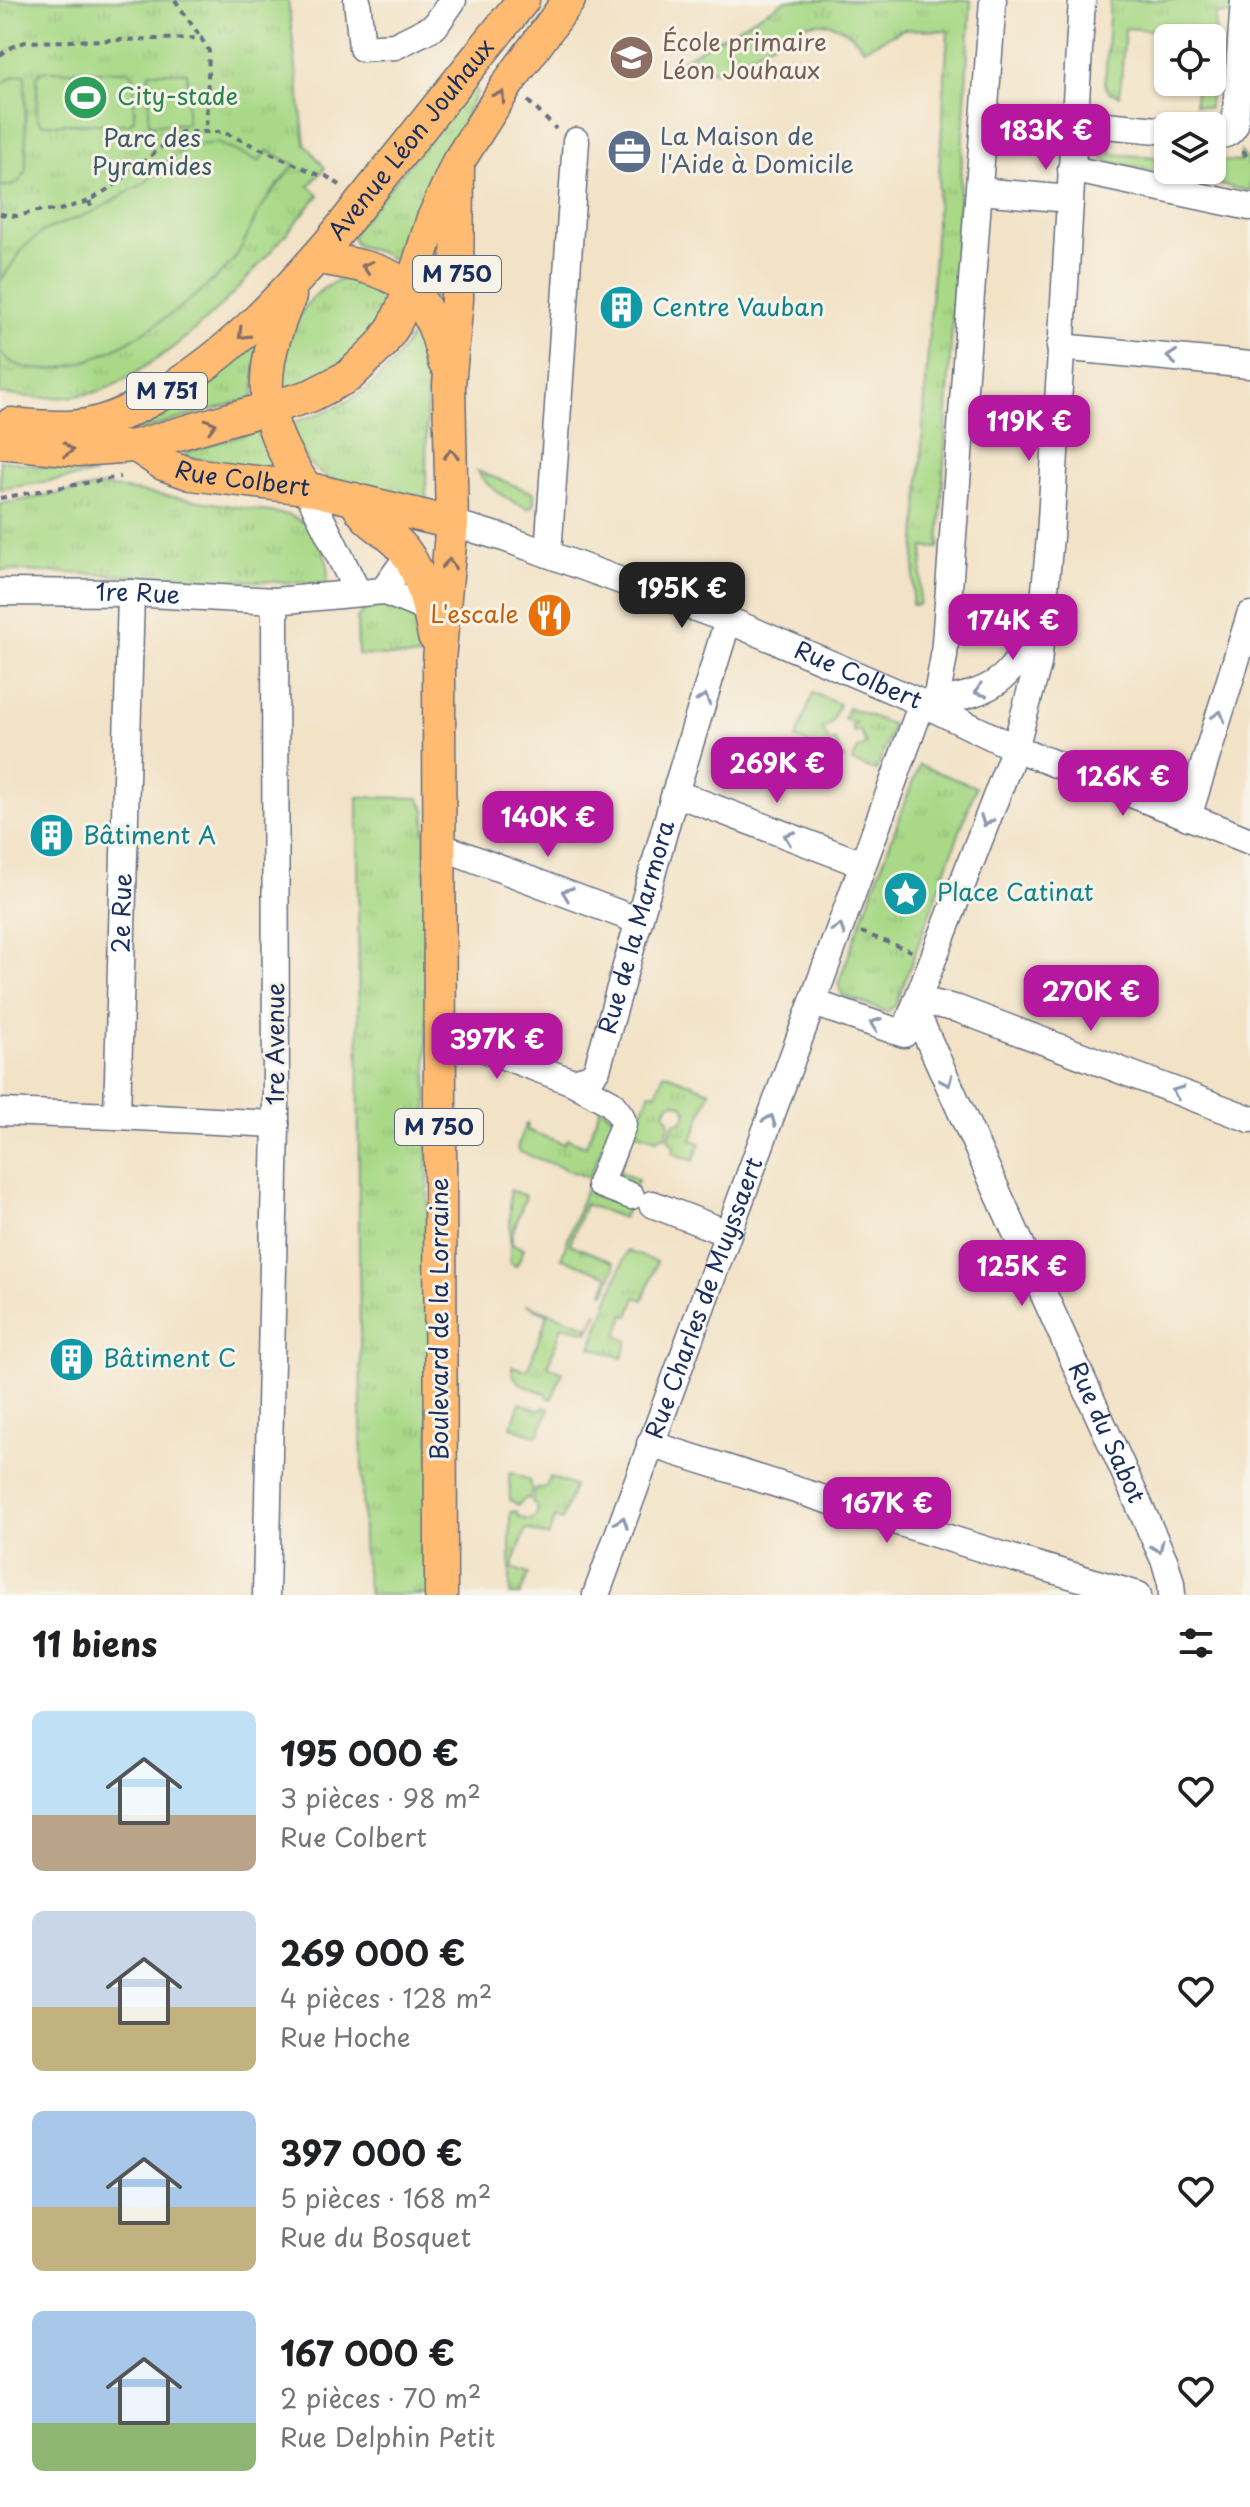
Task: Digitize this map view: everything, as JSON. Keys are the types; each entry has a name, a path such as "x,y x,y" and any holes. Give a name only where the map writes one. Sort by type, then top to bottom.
{"main road":[{"name":"Avenue Léon Jouhaux","path":"0,423 77,427 95,423 136,408 189,378 226,351 307,268 523,0"},
{"name":"Avenue Léon Jouhaux","path":"0,442 77,450 132,461 310,396 349,376 381,345 394,326 410,291 432,221 458,162 509,82 569,0"},
{"name":"Boulevard de la Lorraine","path":"441,1595 439,660 452,523 449,385 457,300 458,162"},
{"name":"Boulevard de la Lorraine","path":"307,268 363,265 397,279 424,307 435,326 449,385"},
{"name":"Avenue Léon Jouhaux","path":"306,488 280,444 269,409 267,368 275,331 307,268"},
{"name":"Rue Colbert","path":"132,461 163,464 191,474 306,488 452,523"},
{"name":"Boulevard de la Lorraine","path":"354,499 365,518 398,543 408,556 429,610 439,660"}],"street":[{"path":"357,0 362,48 395,46 435,26 453,0"},
{"path":"993,0 944,656 929,702 862,864 814,1003 904,1034 1015,748 1038,664 1046,582 1082,0"},
{"path":"1226,134 1235,125 1244,0"},
{"path":"1074,122 1154,130"},
{"path":"548,554 571,140"},
{"path":"1071,169 1250,207"},
{"path":"980,191 1069,199"},
{"path":"1060,347 1250,365"},
{"path":"306,488 371,592"},
{"name":"Rue Colbert","path":"452,523 504,538 728,620 929,702 1015,748 1250,841"},
{"path":"371,592 408,556"},
{"path":"929,702 979,692 1009,674 1025,649 1046,582"},
{"name":"1re Rue","path":"0,592 131,593 275,601"},
{"path":"275,601 371,592 429,610"},
{"name":"2e Rue","path":"117,1116 131,593"},
{"name":"1re Avenue","path":"266,1595 276,1124 275,601"},
{"path":"1188,817 1250,615"},
{"name":"Rue de la Marmora","path":"573,1082 591,1077 597,1069 675,793 728,620"},
{"path":"675,793 862,864"},
{"path":"440,846 639,921"},
{"name":"Rue Charles de Muyssaert","path":"596,1595 814,1003"},
{"path":"916,1005 958,1009 1250,1119"},
{"name":"Rue du Sabot","path":"916,1005 1165,1562 1172,1595"},
{"path":"439,1032 573,1082 611,1103 621,1116 623,1125 600,1184 727,1233"},
{"path":"0,1112 276,1124"},
{"path":"650,1444 1138,1595"}],"path":[{"path":"175,0 209,51 206,131"},
{"path":"0,55 25,42 201,38"},
{"path":"509,82 571,140"},
{"path":"0,214 17,216 42,210 56,211 89,201 116,184 180,132 223,132 326,176 344,187"},
{"path":"89,201 93,212"},
{"path":"0,498 132,461"},
{"path":"840,925 934,960"}],"green space":[{"name":"Parc des Pyramides","path":"0,0 288,0 305,143 325,168 309,186 319,195 218,309 171,349 113,386 92,393 46,398 0,394"},
{"path":"786,0 971,0 939,548 924,547 919,605 912,605 948,31 903,29 864,49 852,35 837,26 812,24 802,26 721,71 673,65"},
{"path":"1110,0 1232,1 1233,15 1216,14 1215,24 1154,24 1154,30 1125,28 1120,96 1108,92 1105,84"},
{"name":"City-stade","path":"42,71 130,71 134,77 134,119 129,124 42,124 37,118 37,76"},
{"path":"149,72 187,72 187,124 149,124"},
{"path":"25,74 26,172 16,184 0,186 0,85 14,76"},
{"path":"472,87 477,91 432,179 403,260 395,261 356,245 352,233"},
{"path":"1195,96 1210,96 1209,108 1195,105"},
{"path":"1102,137 1112,137 1111,154 1154,157 1154,171 1109,162 1103,158"},
{"path":"217,143 259,161 267,151 295,164 262,207 232,262 187,302 155,325 86,361 53,369 24,367 0,352 0,281 25,246 45,230 93,212 146,182 168,160 190,146"},
{"path":"1241,152 1250,166 1250,191 1216,184 1226,184 1226,161 1240,162"},
{"path":"442,249 446,314 428,290"},
{"path":"358,276 394,292 391,302 361,348 327,371 282,392 286,353 299,317 322,289"},
{"path":"418,325 427,352 426,509 328,478 308,461 288,424 332,409 365,390 392,363"},
{"path":"260,327 253,398 142,430 116,433"},
{"path":"257,431 276,467 274,471 188,457 184,453"},
{"path":"0,460 95,474 0,489"},
{"path":"477,471 534,493 534,503 527,508 505,497 487,484"},
{"path":"102,486 289,515 316,529 328,566 327,584 0,570 0,504"},
{"path":"380,604 400,608 415,620 423,636 422,657 358,655 357,618 368,606"},
{"path":"813,693 839,704 831,724 823,729 829,742 835,740 844,759 796,739"},
{"path":"848,707 893,725 876,771 852,762 858,749 866,744 860,730 854,732 851,726 856,723 844,719"},
{"path":"919,765 976,787 896,1005 887,1012 842,995 838,984"},
{"path":"358,797 419,798 425,809 431,1595 369,1595 363,1547"},
{"path":"664,1073 710,1091 692,1140 700,1143 694,1161 672,1153 674,1146 668,1138 674,1123 683,1121 687,1112 683,1105 675,1102 668,1105 665,1114 670,1122 665,1137 657,1139 633,1132 619,1172 638,1180 633,1192 612,1176 628,1131 602,1094 643,1110 650,1092 656,1093"},
{"path":"601,1105 614,1119 589,1178 520,1152 517,1148 526,1124 527,1130 564,1144 567,1139 586,1146"},
{"path":"588,1183 592,1188 590,1194 602,1199 630,1201 623,1218 585,1204 570,1244 613,1262 615,1267 605,1293 609,1276 561,1258"},
{"path":"510,1190 526,1196 512,1234 512,1244 524,1249 515,1266 510,1263"},
{"path":"627,1251 657,1262 643,1300 636,1297 629,1316 624,1315 617,1336 628,1341 622,1358 591,1347"},
{"path":"526,1304 590,1327 598,1312 588,1332 562,1326 548,1366 562,1372 552,1399 546,1393 523,1385 513,1373 512,1366 527,1371 548,1314"},
{"path":"520,1403 539,1410 549,1409 538,1436 511,1427"},
{"path":"509,1472 529,1480 533,1488 529,1499 518,1505 510,1500"},
{"path":"550,1477 574,1486 562,1520 555,1517 548,1537 526,1529 512,1568 528,1574 520,1595 510,1595 510,1512 516,1511 519,1517 528,1520 535,1518 538,1509 532,1501 536,1489 546,1487"}],"place":[{"name":"École primaire Léon Jouhaux","path":"631,57"},
{"name":"City-stade","path":"86,97"},
{"name":"La Maison de l'Aide à Domicile","path":"629,151"},
{"name":"Centre Vauban","path":"621,308"},
{"name":"L'escale","path":"550,615"},
{"name":"Bâtiment A","path":"52,836"},
{"name":"Place Catinat","path":"906,893"},
{"name":"Bâtiment C","path":"72,1359"}]}
